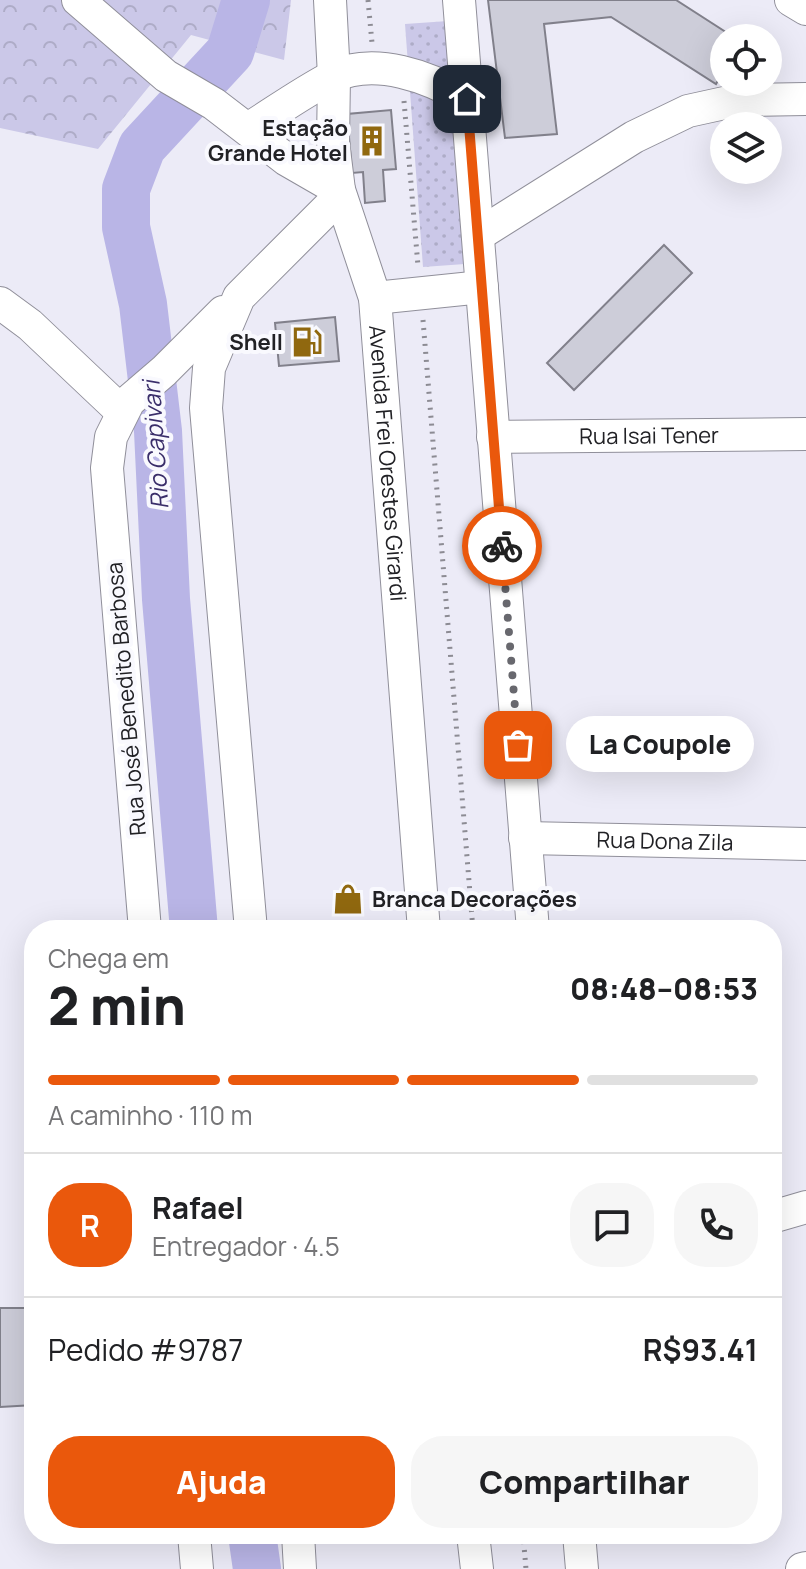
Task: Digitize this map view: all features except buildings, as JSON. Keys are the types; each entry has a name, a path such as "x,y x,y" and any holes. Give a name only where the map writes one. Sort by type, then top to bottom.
{"street":[{"path":"0,303 126,406 239,297 340,193 287,160 214,104 166,76 78,0"},
{"name":"Avenida Frei Orestes Girardi","path":"330,0 333,142 340,193 375,298 423,920"},
{"path":"459,0 532,920"},
{"path":"791,0 806,9"},
{"path":"248,129 334,76 354,70 397,71 422,77 467,99"},
{"path":"478,235 634,137 688,111 738,100 806,99"},
{"path":"375,298 482,287"},
{"path":"239,297 209,368 206,408 250,920"},
{"name":"Rua José Benedito Barbosa","path":"126,406 111,437 107,468 144,920"},
{"name":"Rua Isai Tener","path":"493,437 806,434"},
{"name":"Rua Dona Zila","path":"525,838 806,844"},
{"path":"782,1214 806,1207"},
{"path":"195,1544 197,1569"},
{"path":"299,1544 300,1569"},
{"path":"474,1544 477,1569"},
{"path":"580,1544 582,1569"}],"path":[{"path":"368,0 374,70 403,88 472,920"},
{"path":"524,1544 526,1569"}],"green space":[{"path":"0,0 291,0 284,60 191,35 98,149 0,128"},
{"path":"448,21 465,264 423,267 405,24"}],"waterway":[{"name":"Rio Capivari","path":"193,920 166,599 158,431 143,304 126,227 126,189 142,147 230,52 246,0"},
{"name":"Rio Capivari","path":"253,1544 257,1569"}],"way so far":[{"path":"502,546 518,745"}],"place":[{"name":"Estação Grande Hotel","path":"372,141"},
{"name":"Shell","path":"307,342"},
{"name":"La Coupole","path":"518,745"},
{"name":"Branca Decorações","path":"348,899"}],"route":[{"path":"467,99 502,546"}]}
